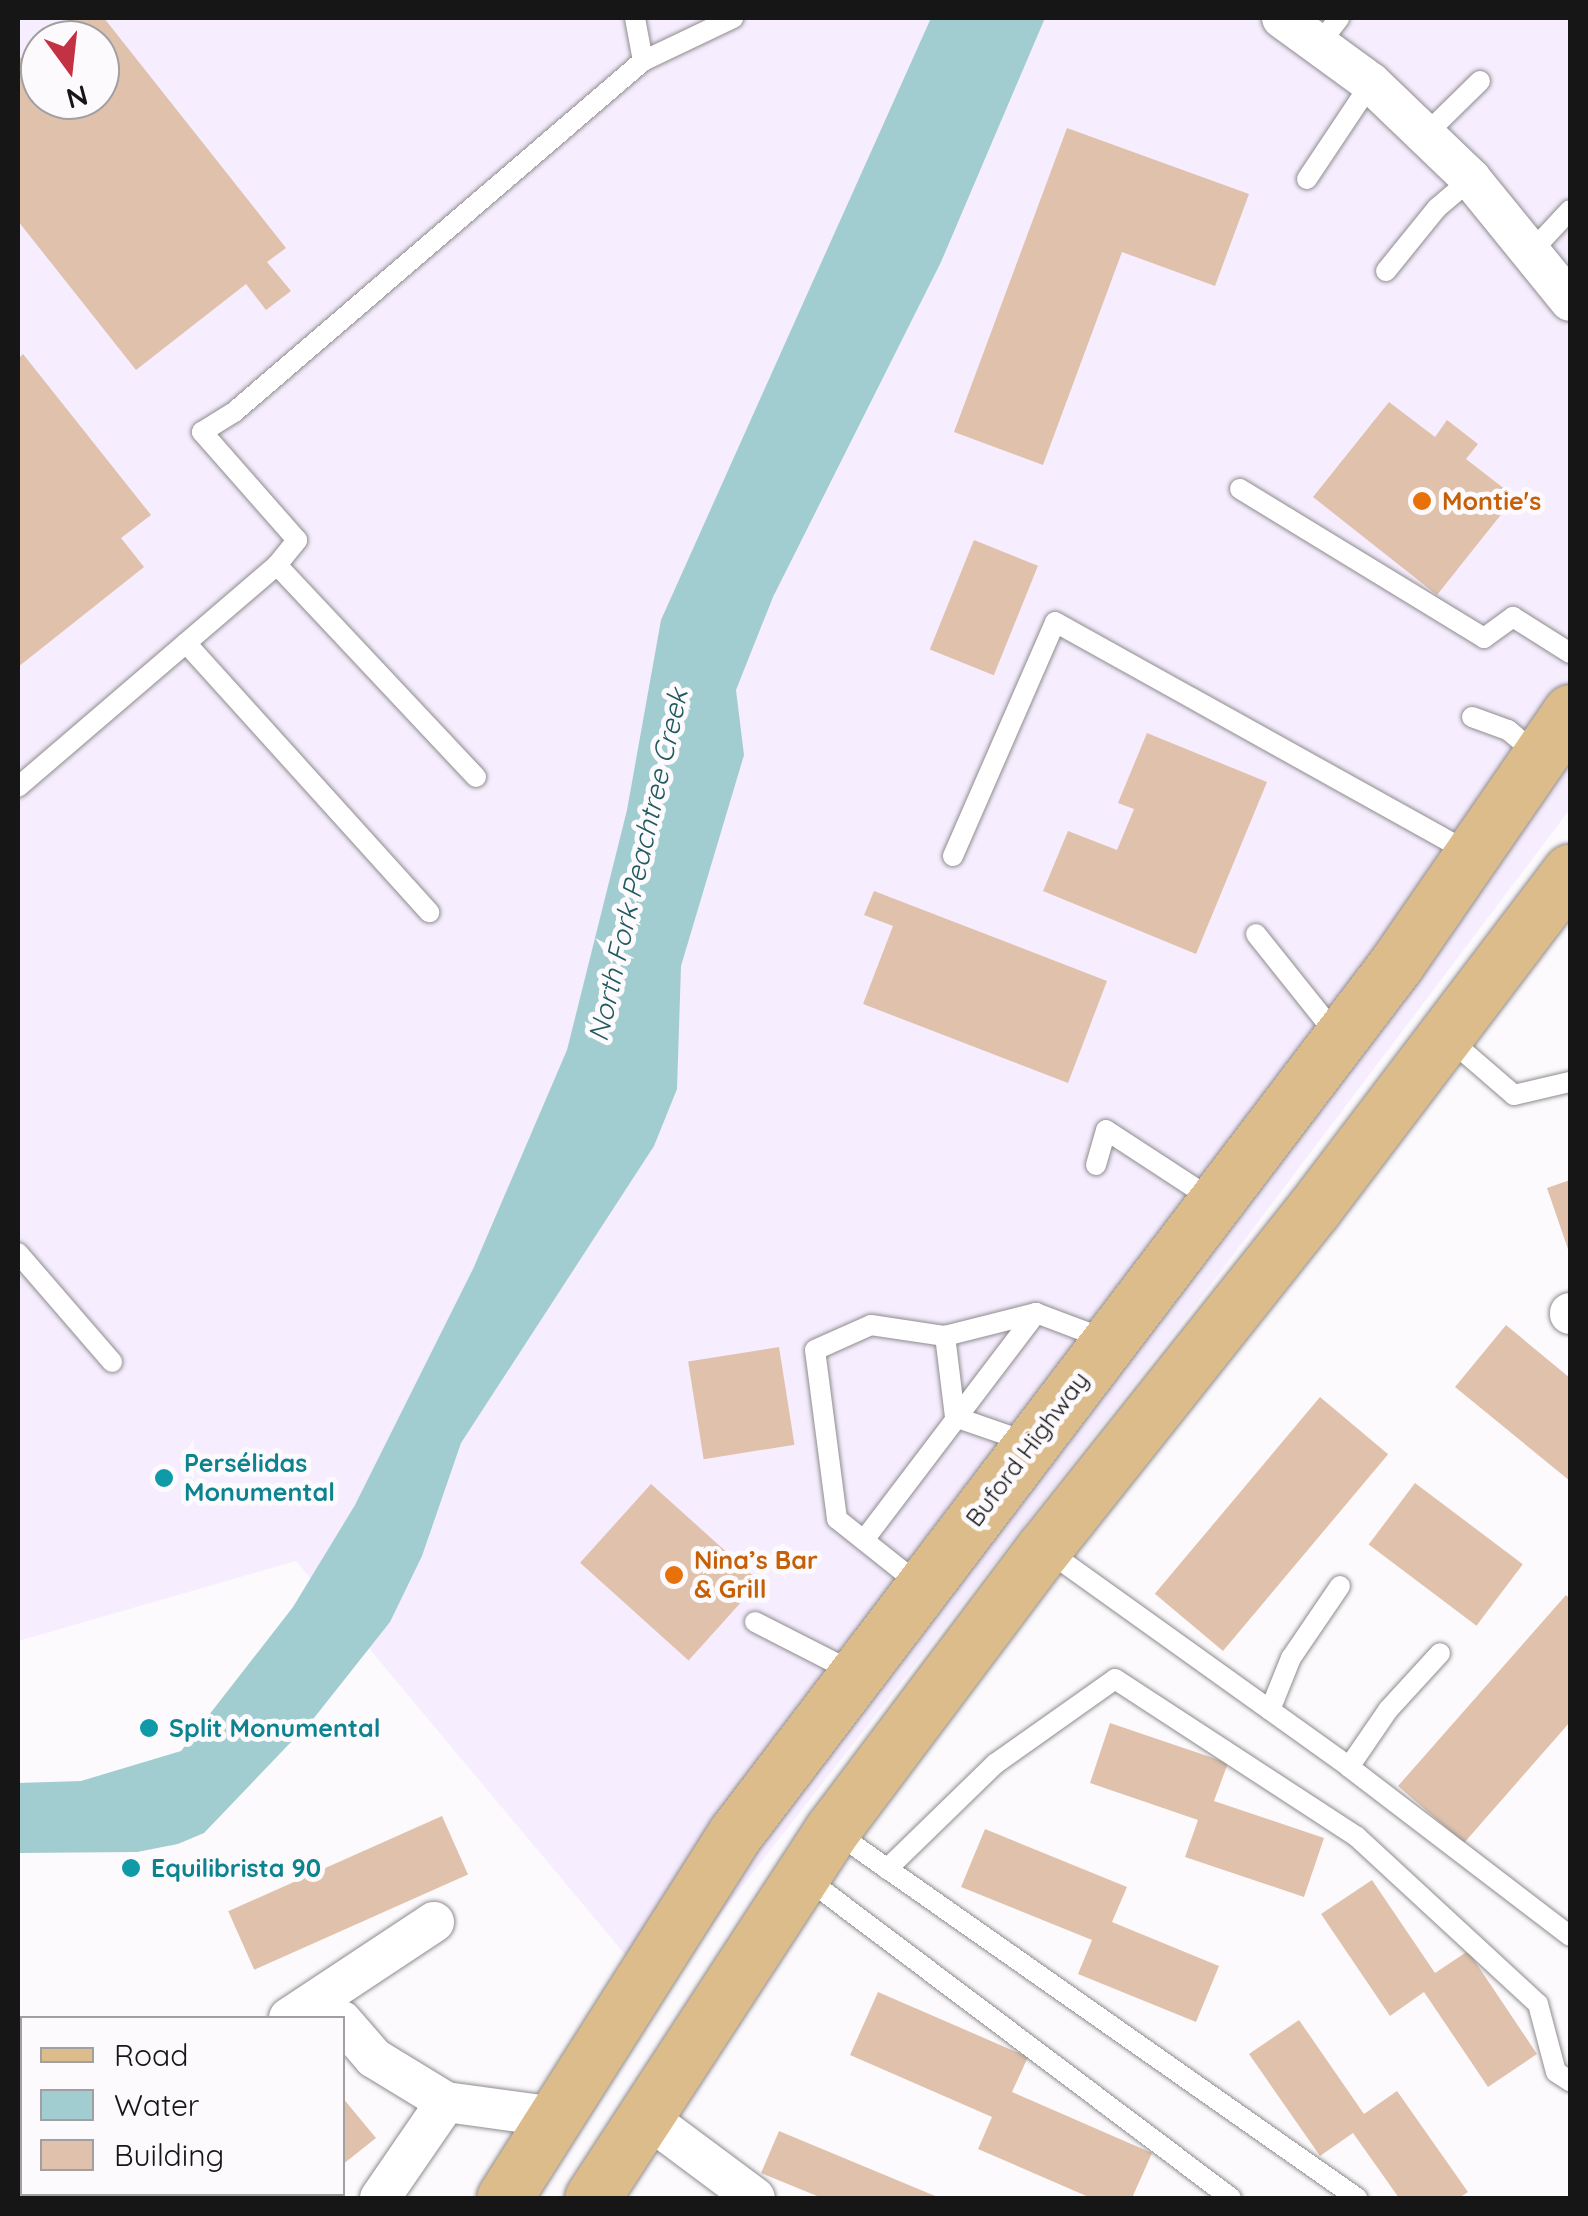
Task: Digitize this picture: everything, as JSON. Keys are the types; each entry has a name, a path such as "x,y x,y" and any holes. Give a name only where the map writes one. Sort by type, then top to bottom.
{"main road":[{"name":"Buford Highway","path":"504,2198 735,1834 1340,1039 1570,712"},
{"path":"592,2198 832,1830 1044,1548 1446,1037 1570,871"}],"street":[{"path":"1282,18 1329,31 1371,83 1471,179 1570,301"},
{"path":"323,2014 434,1922"},
{"path":"345,2033 374,2058 446,2102 556,2117"},
{"path":"380,2198 446,2102"},
{"path":"645,2116 755,2198"}],"lane":[{"path":"635,18 643,60"},
{"path":"18,787 277,565 297,540 202,432 234,413 643,60 733,18"},
{"path":"1425,134 1480,81"},
{"path":"1307,179 1371,83"},
{"path":"1386,271 1437,208 1471,179"},
{"path":"1530,252 1570,210"},
{"path":"1240,489 1484,638 1513,617 1570,653"},
{"path":"277,565 476,777"},
{"path":"953,856 1056,622 1471,854"},
{"path":"186,643 428,912"},
{"path":"1472,717 1508,730 1540,757"},
{"path":"1256,934 1340,1039"},
{"path":"1446,1037 1514,1096 1570,1082"},
{"path":"1096,1165 1106,1130 1217,1202"},
{"path":"18,1253 112,1362"},
{"path":"864,1540 1036,1313"},
{"path":"923,1587 837,1519 815,1350 871,1325 945,1336 1036,1313 1110,1342"},
{"path":"945,1336 955,1416"},
{"path":"955,1416 1029,1443"},
{"path":"1044,1548 1349,1767 1570,1936"},
{"path":"1270,1710 1291,1658 1340,1586"},
{"path":"755,1622 855,1673"},
{"path":"1349,1767 1388,1710 1440,1652"},
{"path":"887,1869 996,1764 1114,1679 1358,1837 1538,2004 1556,2072 1570,2082"},
{"path":"832,1830 1357,2198"},
{"path":"801,1874 1232,2198"}],"shaded area":[{"path":"18,18 1570,18 1570,809 1184,1320 658,1994 296,1561 18,1641"}],"water":[{"name":"North Fork Peachtree Creek","path":"931,18 1045,18 941,262 773,597 736,690 744,755 681,966 677,1089 654,1146 461,1443 422,1556 390,1622 314,1718 204,1833 178,1844 137,1852 18,1853 18,1783 81,1781 181,1751 293,1607 355,1505 473,1269 567,1050 627,810 661,620"}],"building":[{"path":"104,18 106,20 69,20"},
{"path":"120,38 286,248 267,262 291,291 266,310 246,284 136,370 18,221 18,60 20,120 120,120"},
{"path":"1067,128 1249,194 1215,286 1122,252 1043,465 954,432"},
{"path":"23,354 151,515 121,538 144,567 18,667 18,359"},
{"path":"1389,402 1435,437 1447,420 1478,444 1466,459 1515,497 1437,595 1313,497"},
{"path":"974,540 1038,566 994,675 930,649"},
{"path":"1147,733 1267,782 1196,954 1043,891 1068,831 1117,850 1134,809 1118,803"},
{"path":"874,891 1107,981 1068,1083 863,1004 893,926 864,915"},
{"path":"1570,1180 1570,1255 1547,1188"},
{"path":"1506,1325 1570,1378 1570,1481 1455,1387"},
{"path":"779,1347 794,1445 704,1459 688,1361"},
{"path":"1320,1397 1388,1454 1223,1651 1155,1594"},
{"path":"1415,1483 1523,1564 1476,1626 1369,1544"},
{"path":"651,1484 759,1582 689,1660 580,1563"},
{"path":"1566,1595 1570,1599 1570,1722 1464,1843 1398,1786"},
{"path":"1110,1723 1228,1763 1214,1801 1324,1838 1304,1897 1185,1857 1198,1820 1090,1783"},
{"path":"442,1816 468,1874 254,1970 228,1911"},
{"path":"985,1829 1127,1887 1112,1922 1219,1966 1196,2022 1078,1974 1092,1940 961,1887"},
{"path":"1372,1880 1435,1973 1468,1951 1537,2054 1488,2087 1424,1992 1390,2016 1321,1914"},
{"path":"878,1992 1028,2057 1012,2092 1152,2153 1132,2198 1091,2198 978,2149 992,2117 850,2055"},
{"path":"1299,2020 1364,2114 1397,2091 1468,2192 1459,2198 1399,2198 1353,2133 1320,2156 1249,2054"},
{"path":"345,2101 376,2138 345,2163"},
{"path":"779,2131 940,2198 822,2198 761,2173"},
{"path":"200,2196 308,2196 308,2198"}],"place":[{"name":"Montie's","path":"1422,501"},
{"name":"Persélidas Monumental","path":"164,1478"},
{"name":"Nina’s Bar & Grill","path":"674,1575"},
{"name":"Split Monumental","path":"149,1728"},
{"name":"Equilibrista 90","path":"131,1868"}]}
